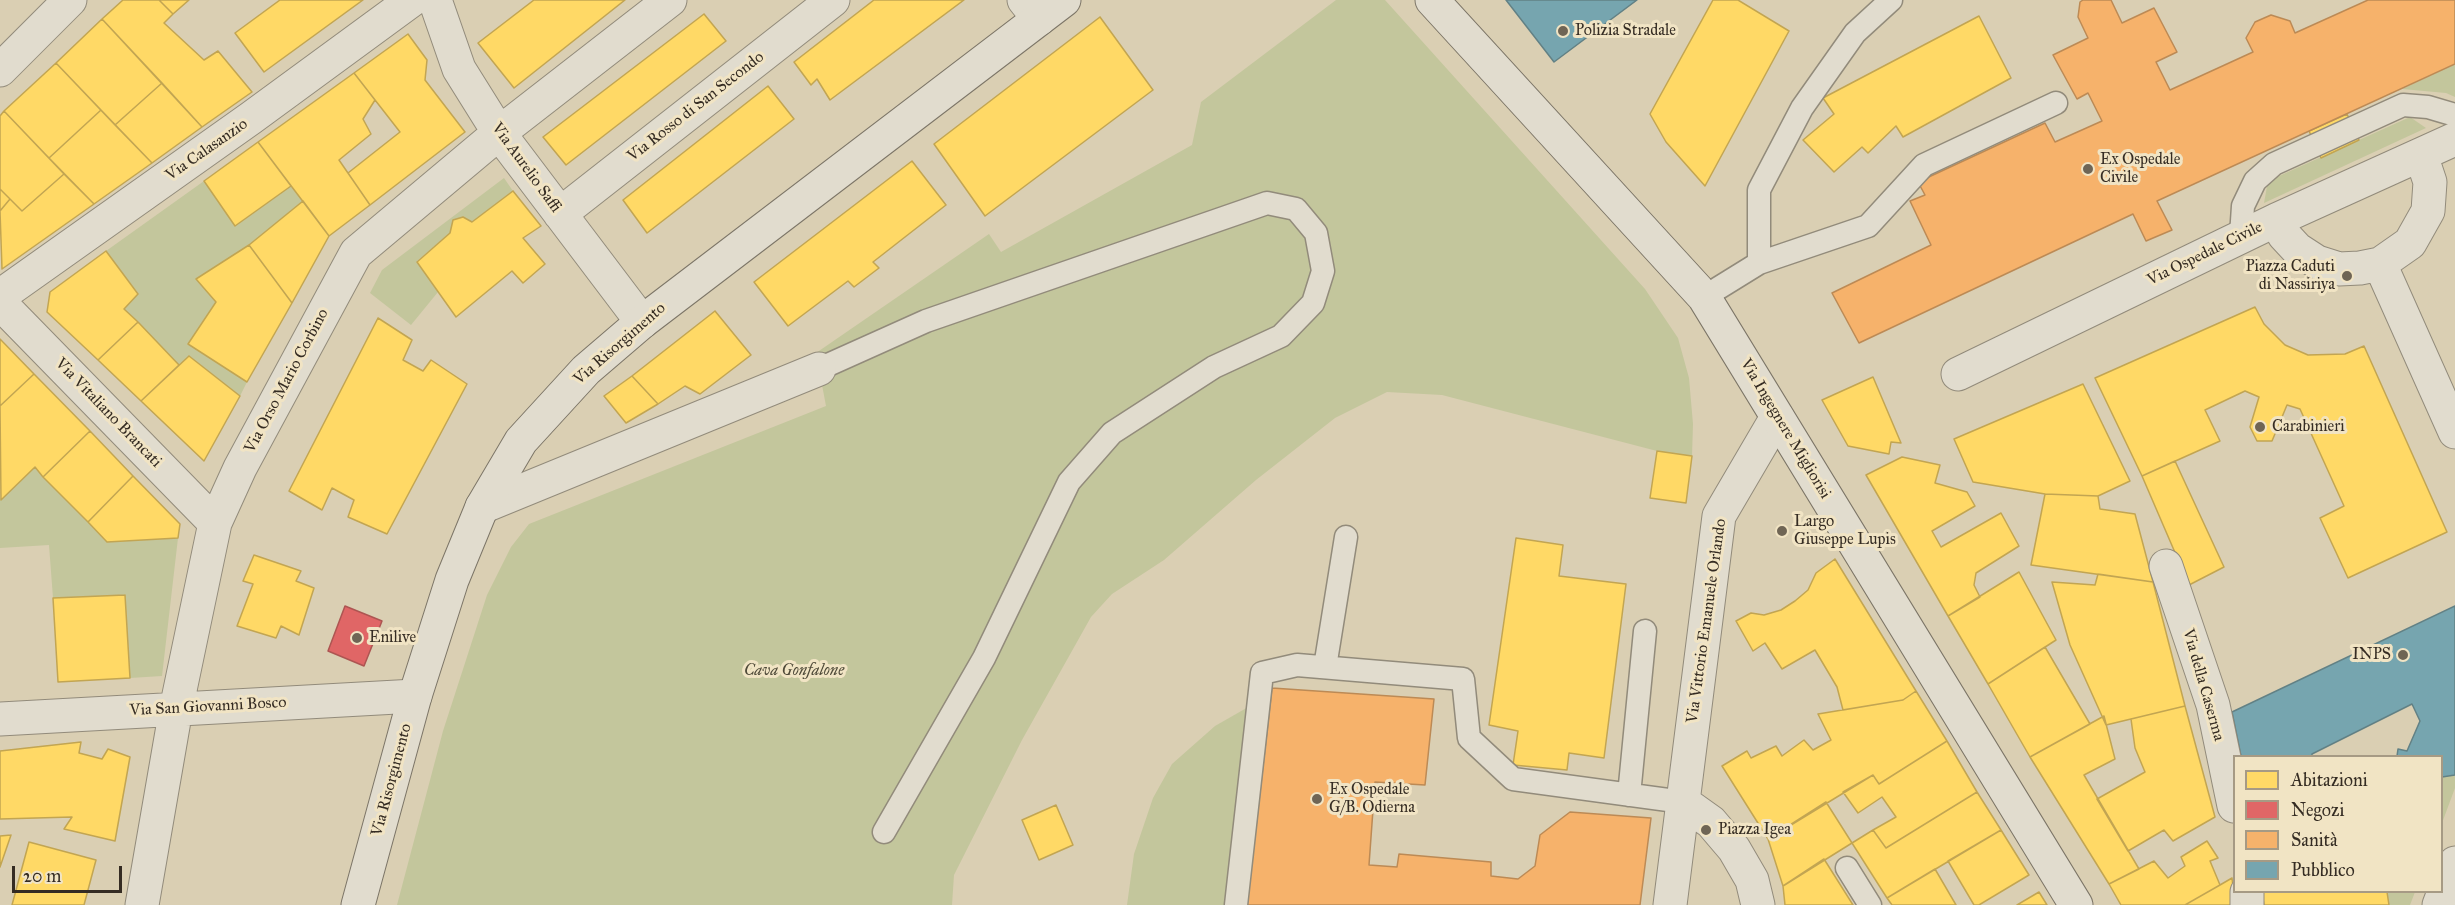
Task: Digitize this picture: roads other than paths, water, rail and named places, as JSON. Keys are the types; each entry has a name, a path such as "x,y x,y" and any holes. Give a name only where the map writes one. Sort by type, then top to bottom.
{"street":[{"path":"0,70 70,0"},
{"name":"Via Calasanzio","path":"0,296 242,125 412,0"},
{"name":"Via Aurelio Saffi","path":"435,0 459,69 499,133 642,322"},
{"name":"Via Orso Mario Corbino","path":"142,905 176,709 215,523 240,468 356,253 499,133 670,0"},
{"name":"Via Rosso di San Secondo","path":"560,214 832,0"},
{"name":"Via Ingegnere Migliorisi","path":"1432,0 1704,297 2076,905"},
{"name":"Via Risorgimento","path":"358,905 415,696 452,580 482,507 521,441 586,370 642,322 1042,6"},
{"name":"Via Ospedale Civile","path":"1958,374 2241,236 2455,140"},
{"path":"2276,220 2297,249 2317,262 2339,269 2380,264 2410,243 2428,211 2430,182 2421,155"},
{"path":"2380,264 2455,432"},
{"name":"Via Vitaliano Brancati","path":"0,303 215,523"},
{"path":"482,507 819,369"},
{"name":"Via Vittorio Emanuele Orlando","path":"1670,905 1719,516 1777,417"},
{"name":"Via della Caserma","path":"2166,566 2213,705 2233,797"},
{"name":"Via San Giovanni Bosco","path":"0,719 415,696"},
{"path":"1683,802 1711,822 1734,849 1752,880 1758,905"},
{"path":"2439,905 2455,863"}],"lane":[{"path":"1759,263 1759,190 1802,108 1855,33 1891,0"},
{"path":"1704,297 1759,263 1868,226 1924,165 2056,103"},
{"path":"2241,236 2243,206 2255,181 2274,164 2403,105 2428,107 2455,115"},
{"path":"819,369 926,321 1267,203 1296,209 1316,233 1323,271 1313,303 1281,336 1214,367 1112,432 1069,482 984,658 884,832"},
{"path":"1325,668 1346,537"},
{"path":"1629,795 1645,630"},
{"path":"1236,905 1262,673 1297,665 1463,679 1469,738 1514,779 1683,802"},
{"path":"1847,868 1870,905"}],"place":[{"name":"Polizia Stradale","path":"1563,31"},
{"name":"Ex Ospedale Civile","path":"2088,169"},
{"name":"Piazza Caduti di Nassiriya","path":"2347,276"},
{"name":"Carabinieri","path":"2260,427"},
{"name":"Largo Giuseppe Lupis","path":"1782,531"},
{"name":"Enilive","path":"357,638"},
{"name":"INPS","path":"2403,655"},
{"name":"Ex Ospedale G/B. Odierna","path":"1317,799"},
{"name":"Piazza Igea","path":"1706,830"}],"park label":[{"name":"Cava Gonfalone","path":"794,671"}]}
